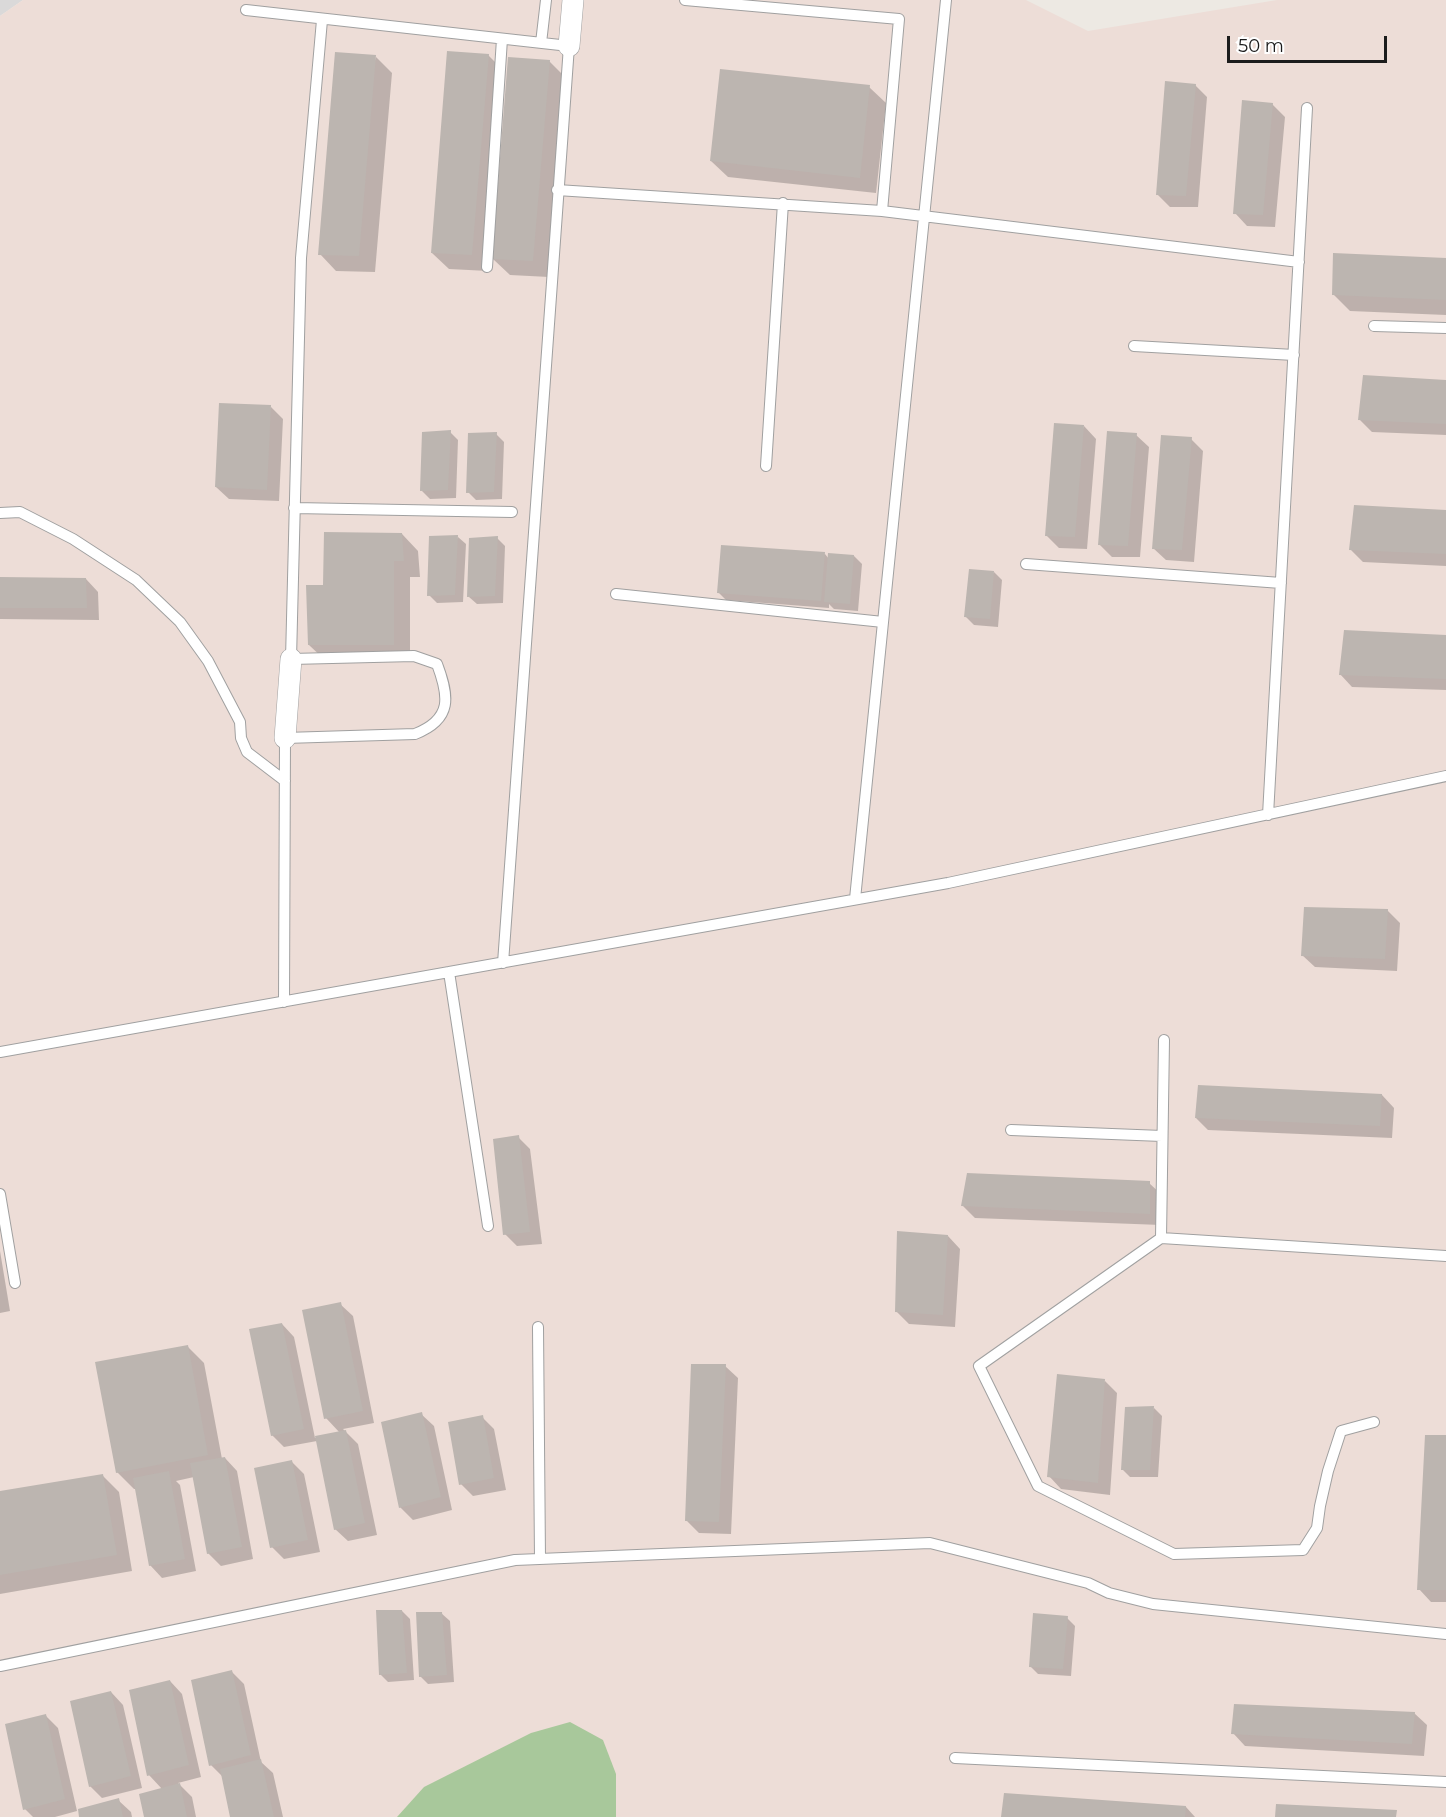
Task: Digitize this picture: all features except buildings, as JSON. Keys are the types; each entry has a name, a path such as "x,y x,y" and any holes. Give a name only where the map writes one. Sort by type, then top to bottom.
{"street":[{"path":"569,46 573,0"},
{"path":"285,738 291,659"}],"lane":[{"path":"541,43 546,0"},
{"path":"685,0 899,19 882,211"},
{"path":"855,899 946,0"},
{"path":"246,10 569,46 503,963"},
{"path":"284,1002 285,738 415,734 427,729 441,717 446,699 445,686 437,664 414,656 291,659 301,258 322,20"},
{"path":"487,267 502,39"},
{"path":"1268,815 1307,108"},
{"path":"557,190 882,211 1299,262"},
{"path":"766,466 783,204"},
{"path":"1374,326 1446,328"},
{"path":"1134,346 1294,355"},
{"path":"294,508 512,512"},
{"path":"0,513 20,512 73,539 136,580 180,622 208,661 240,722 247,752 285,781"},
{"path":"1026,564 1281,583"},
{"path":"616,594 884,622"},
{"path":"0,1052 960,880 1446,776"},
{"path":"449,972 488,1226"},
{"path":"1161,1238 1164,1040"},
{"path":"1011,1130 1162,1136"},
{"path":"0,1194 15,1283"},
{"path":"1374,1422 1341,1431 1326,1479 1317,1528 1304,1550 1174,1554 1038,1486 979,1366 1161,1238 1446,1256"},
{"path":"538,1327 540,1559"},
{"path":"0,1666 481,1566 540,1559 930,1544 1088,1583 1109,1593 1153,1604 1446,1634"},
{"path":"955,1758 1446,1782"}],"shaded area":[{"path":"0,0 23,0 0,16"},
{"path":"23,0 1026,0 1088,31 1277,0 1446,0 1446,1817 0,1817 0,16"}],"green space":[{"path":"570,1722 603,1740 616,1774 616,1817 397,1817 424,1787 531,1733"}]}
